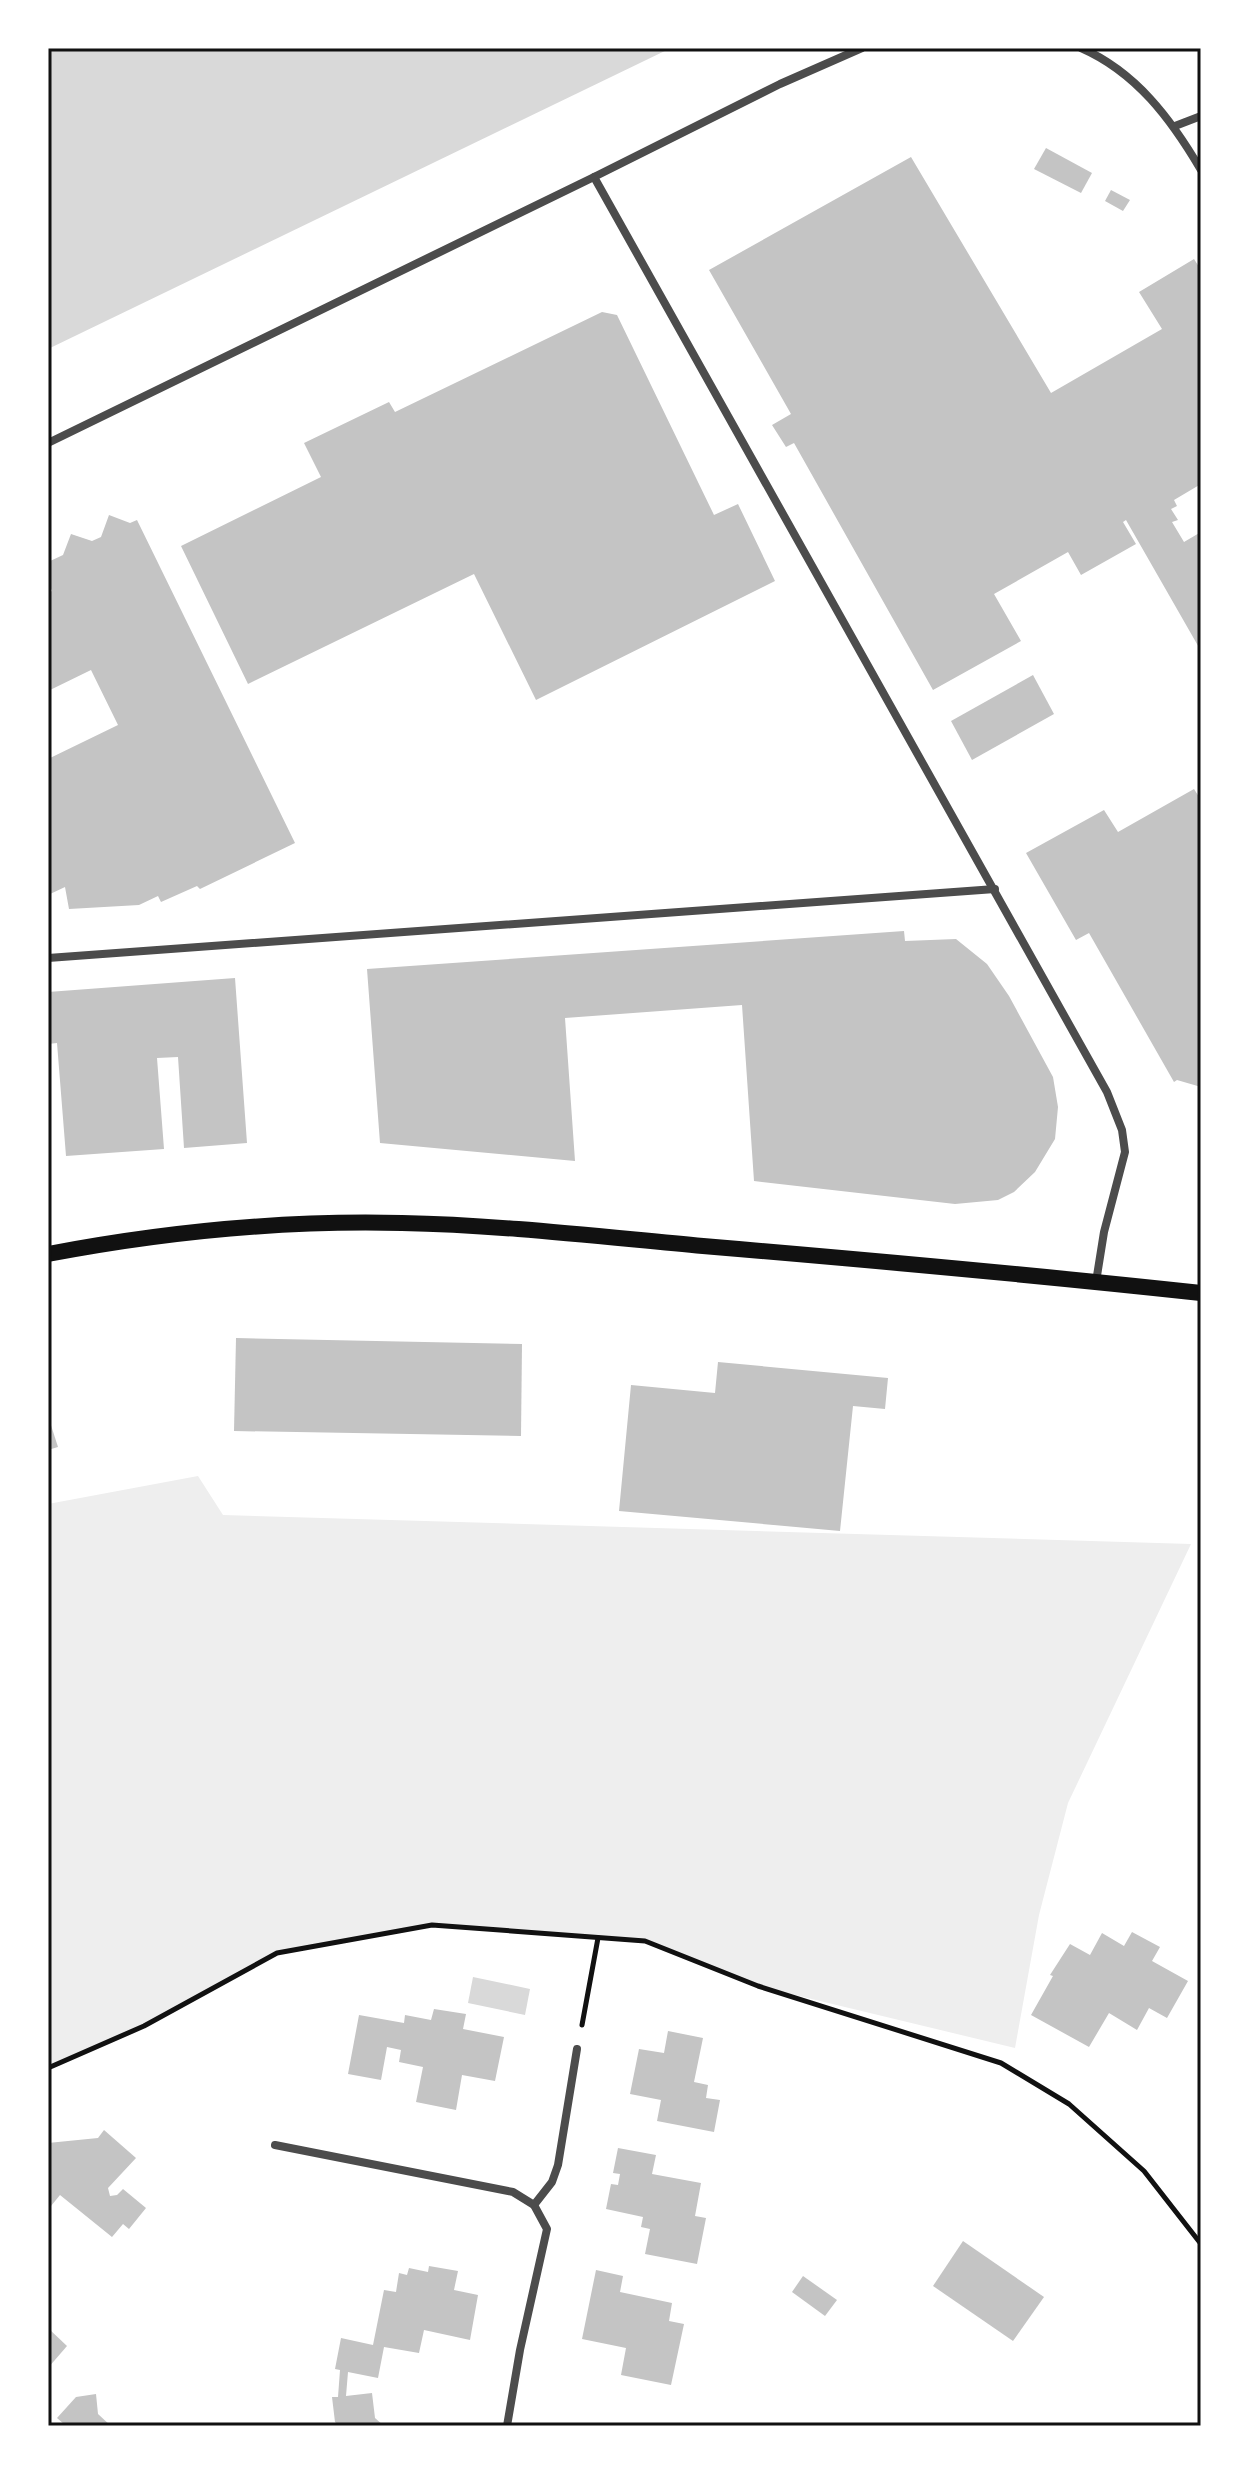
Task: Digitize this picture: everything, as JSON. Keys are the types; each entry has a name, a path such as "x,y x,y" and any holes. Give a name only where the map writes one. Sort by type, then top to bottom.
{"main road":[{"path":"48,1254 138,1239 266,1226 402,1223 489,1227 1201,1293"}],"street":[{"path":"48,443 780,84 862,48"},
{"path":"1081,48 1122,71 1175,126 1201,170"},
{"path":"1175,126 1201,116"},
{"path":"594,177 1101,1079 1122,1130 1125,1152 1104,1232 1096,1282"},
{"path":"48,958 995,889"},
{"path":"534,2205 552,2182 558,2165 577,2049"},
{"path":"275,2145 513,2192 534,2205 547,2229 507,2426"}],"path":[{"path":"48,2068 144,2026 277,1953 432,1925 645,1941 758,1986 1001,2063 1080,2113 1144,2171 1201,2244"},
{"path":"577,2049 598,1938"}],"shaded area":[{"path":"48,48 671,48 48,349"},
{"path":"198,1476 223,1515 1191,1544 1068,1803 1039,1915 1015,2048 758,1986 645,1941 432,1925 277,1953 144,2026 48,2068 48,1504"},
{"path":"473,1977 530,1989 525,2015 468,2003"}],"building":[{"path":"1046,148 1092,173 1081,193 1034,169"},
{"path":"911,157 1051,393 1162,329 1139,292 1194,259 1201,270 1201,484 1174,500 1177,506 1171,509 1178,520 1172,522 1184,542 1201,532 1201,651 1126,520 1123,522 1136,544 1081,575 1068,552 994,594 1021,641 933,690 794,443 786,447 772,425 791,414 709,270"},
{"path":"1111,190 1130,200 1123,211 1105,201"},
{"path":"602,312 617,315 714,515 738,504 775,581 536,700 474,574 248,684 181,546 321,477 304,443 389,402 395,412"},
{"path":"109,515 130,523 137,520 295,843 200,889 197,886 161,902 158,896 139,905 69,909 65,887 48,895 48,759 118,725 91,670 48,691 48,593 52,591 48,581 48,562 63,555 71,534 92,541 101,537"},
{"path":"1033,675 1054,714 972,760 951,721"},
{"path":"1194,789 1201,800 1201,1087 1177,1080 1174,1082 1089,933 1076,940 1026,853 1104,810 1118,832"},
{"path":"904,931 905,941 956,939 987,964 1009,996 1053,1077 1058,1107 1055,1139 1035,1172 1014,1192 998,1200 955,1204 754,1181 742,1005 565,1018 575,1161 380,1143 367,969"},
{"path":"235,978 247,1143 184,1148 178,1057 157,1058 164,1149 66,1156 57,1043 48,1044 48,992"},
{"path":"236,1338 522,1344 521,1436 234,1431"},
{"path":"718,1362 888,1378 885,1409 853,1406 840,1531 619,1511 631,1385 715,1393"},
{"path":"48,1416 58,1447 48,1450"},
{"path":"1132,1932 1160,1947 1152,1961 1188,1981 1167,2018 1149,2008 1137,2030 1109,2013 1089,2047 1031,2015 1053,1976 1050,1975 1070,1944 1090,1955 1102,1933 1124,1946"},
{"path":"434,2009 466,2014 463,2029 504,2037 495,2081 462,2075 456,2110 416,2102 423,2067 399,2062 401,2050 387,2047 381,2080 348,2074 359,2015 404,2023 405,2015 431,2020"},
{"path":"668,2031 703,2038 694,2082 708,2085 706,2098 720,2100 714,2132 657,2121 661,2100 630,2094 639,2049 664,2053"},
{"path":"104,2130 136,2158 108,2188 110,2196 117,2195 123,2189 146,2208 129,2229 123,2224 112,2237 60,2195 51,2206 48,2203 48,2143 98,2138"},
{"path":"618,2148 656,2155 652,2174 701,2183 695,2216 706,2218 697,2264 645,2254 650,2229 641,2227 643,2217 606,2209 611,2184 618,2185 620,2174 613,2173"},
{"path":"963,2241 1044,2297 1013,2341 933,2286"},
{"path":"429,2266 458,2271 454,2290 478,2295 470,2340 424,2330 419,2353 384,2347 378,2378 348,2372 346,2396 372,2393 375,2418 384,2426 339,2426 335,2422 332,2397 338,2397 340,2370 335,2369 341,2338 373,2345 384,2290 396,2292 399,2273 407,2275 409,2268 428,2272"},
{"path":"596,2270 623,2276 620,2292 672,2303 669,2321 684,2324 671,2385 621,2375 626,2348 582,2339"},
{"path":"803,2276 837,2300 825,2316 792,2292"},
{"path":"48,2328 67,2346 48,2368"},
{"path":"96,2394 98,2414 111,2426 63,2426 57,2418 76,2397"}]}
